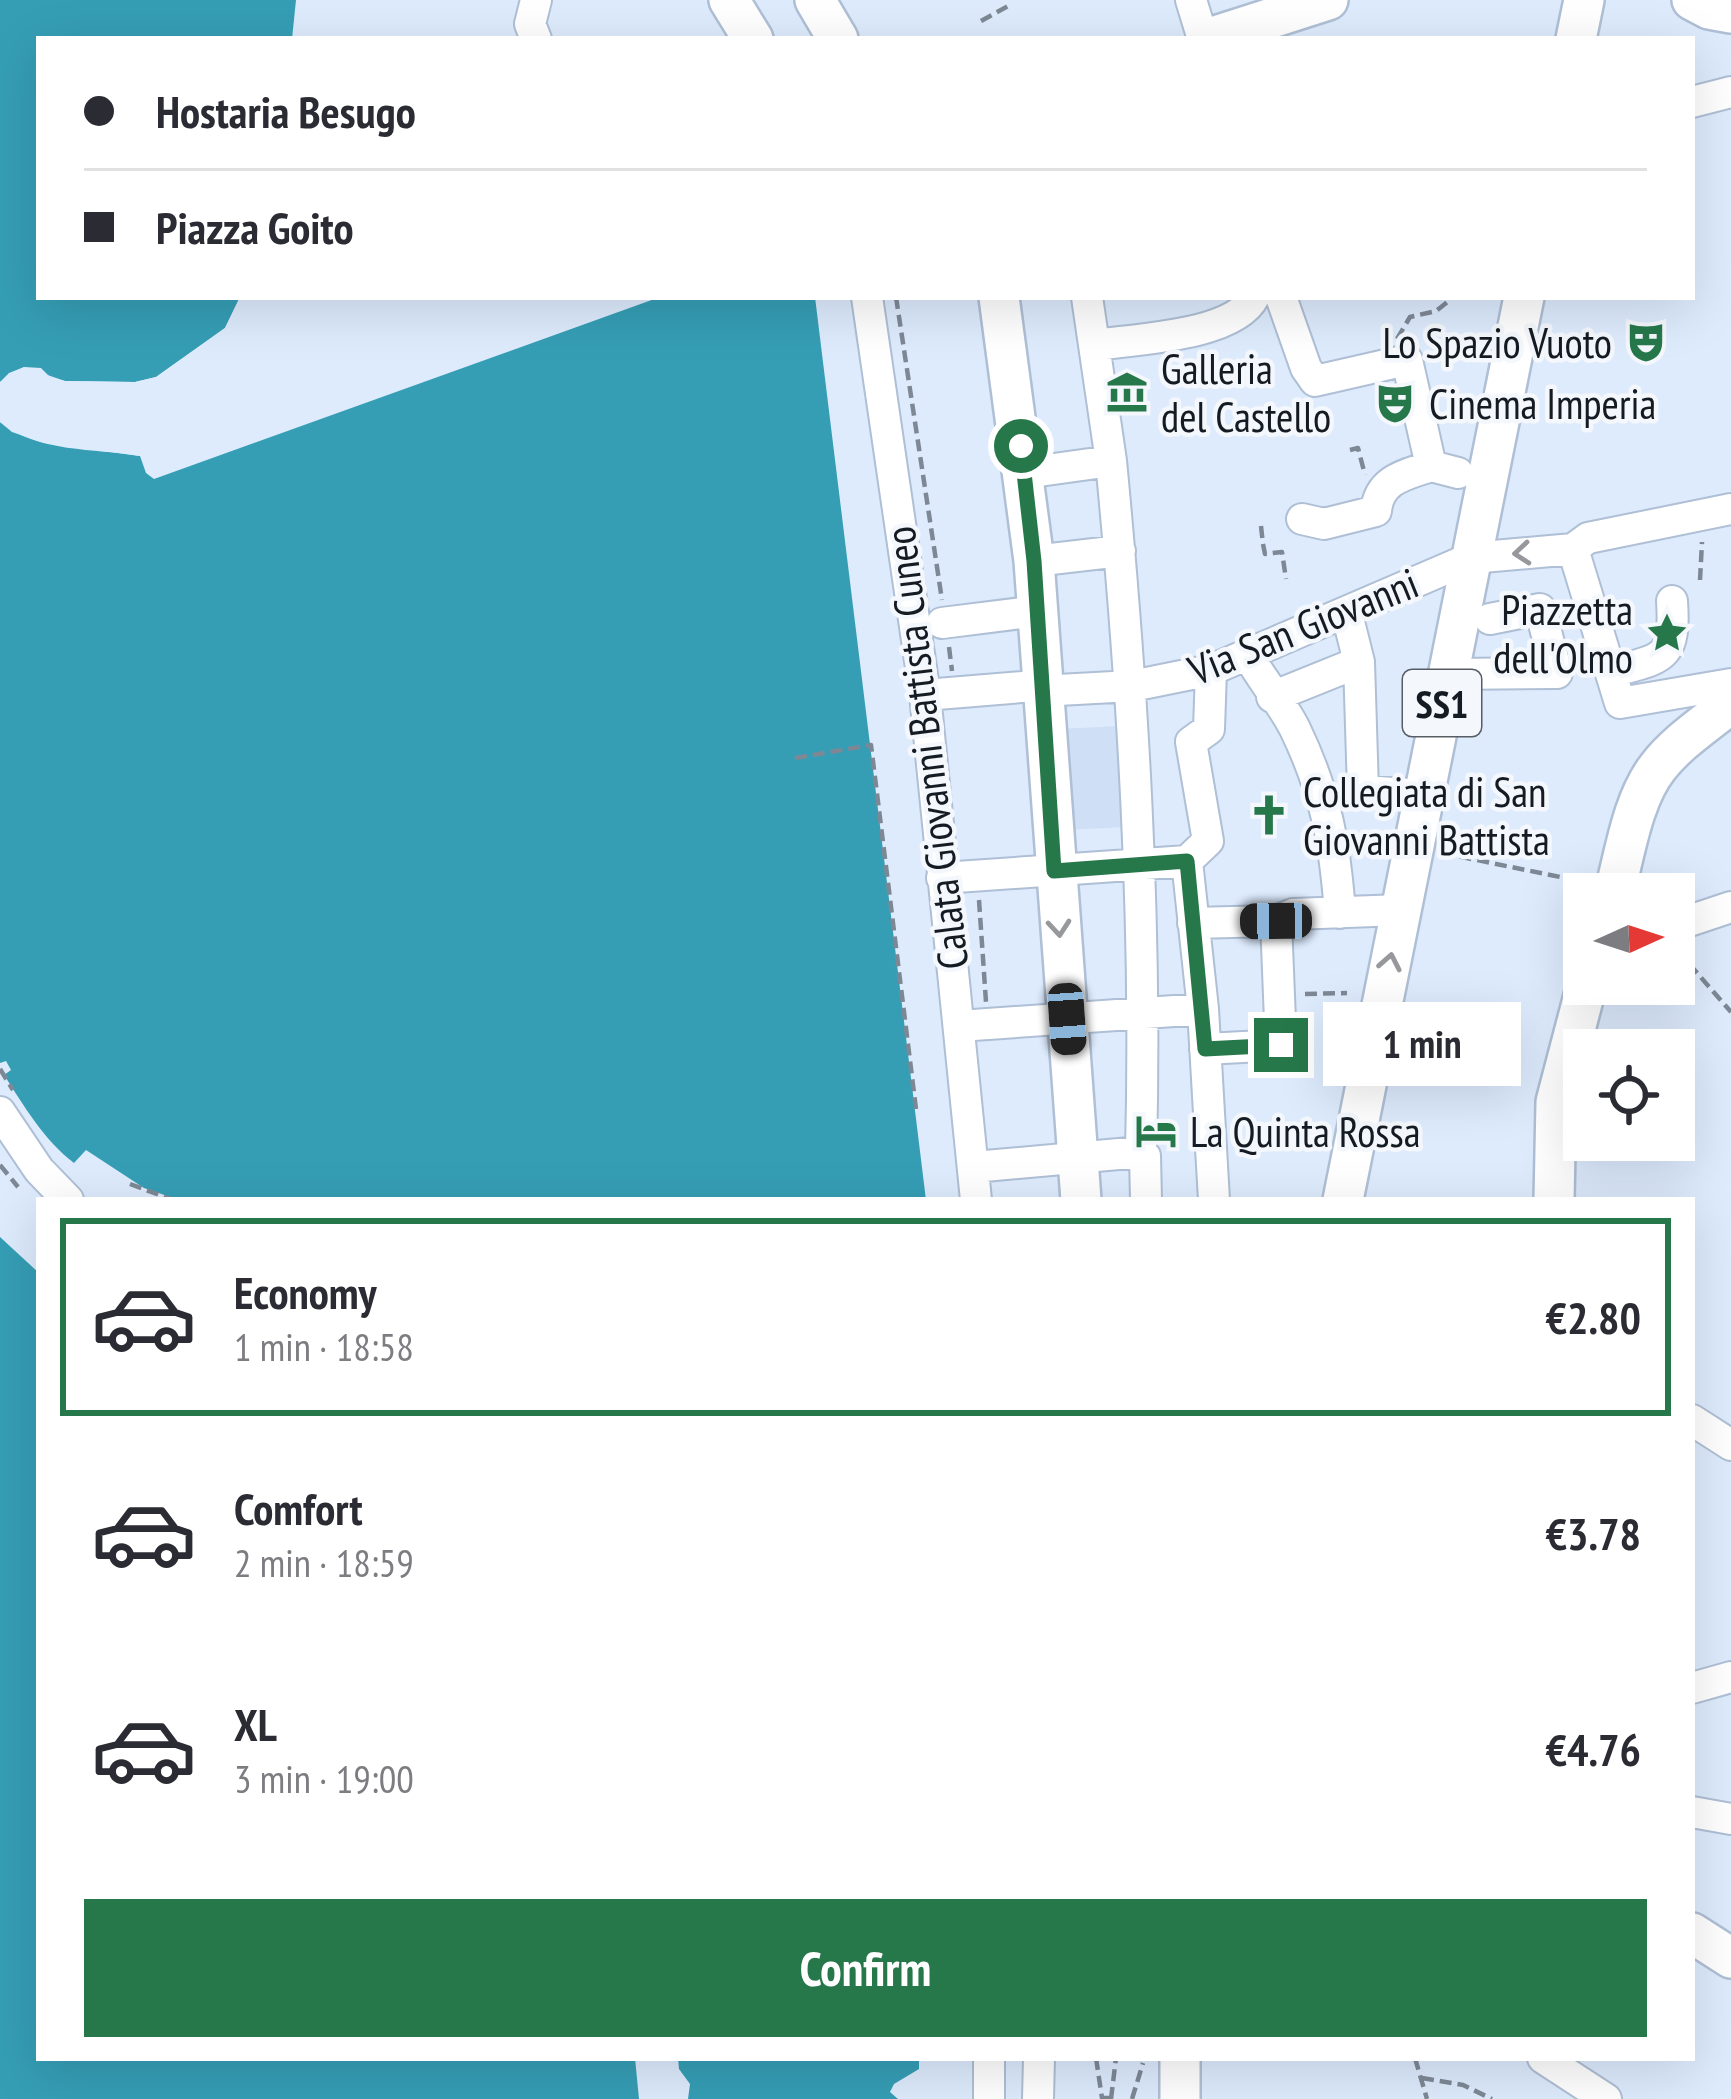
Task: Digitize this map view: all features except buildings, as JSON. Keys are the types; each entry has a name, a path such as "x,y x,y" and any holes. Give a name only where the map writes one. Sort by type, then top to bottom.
{"main road":[{"path":"729,0 751,36"},
{"path":"815,0 836,36"},
{"path":"1214,36 1328,0"},
{"path":"1577,36 1584,0"},
{"path":"1692,0 1708,10 1731,13"},
{"path":"999,300 1025,473 1046,687 1054,871 1081,1197"},
{"name":"SS1","path":"1343,1197 1424,795 1464,674 1472,558 1463,473 1523,300"},
{"path":"1612,873 1654,772 1731,703"},
{"path":"1554,1197 1556,1102 1582,1005"},
{"path":"1695,1935 1731,1958"},
{"path":"1162,2061 1180,2099"}],"street":[{"path":"535,36 530,24 536,0"},
{"path":"1191,0 1204,36"},
{"path":"1695,101 1731,92"},
{"name":"Calata Giovanni Battista Cuneo","path":"867,300 926,695 976,1197"},
{"path":"1088,300 1111,461 1130,683 1144,1012 1141,1152 1146,1197"},
{"path":"1095,345 1224,322 1252,300"},
{"path":"1282,300 1311,377 1322,381 1407,360 1463,473 1389,482 1376,511 1313,522"},
{"path":"1025,473 1111,461"},
{"name":"Via San Giovanni","path":"926,695 1130,683 1210,670 1472,558 1573,549 1588,538 1731,509"},
{"path":"1573,549 1620,703 1731,684"},
{"path":"1034,561 1120,551"},
{"path":"1611,672 1663,656 1670,649 1672,602"},
{"path":"1540,609 1557,673 1464,674 1491,615 1540,609"},
{"path":"944,623 1038,611"},
{"path":"1347,614 1359,662 1363,791 1424,795"},
{"path":"1249,657 1292,724 1326,808 1335,844 1340,913"},
{"path":"1278,707 1359,662"},
{"path":"942,878 1187,861 1208,841 1191,742 1209,728 1210,670"},
{"path":"1187,861 1203,1009 1214,1197"},
{"path":"1695,919 1731,907"},
{"path":"1193,923 1401,910"},
{"path":"1205,1049 1281,1045 1276,921"},
{"path":"959,1026 1203,1009"},
{"path":"0,1112 39,1170 65,1197"},
{"path":"974,1167 1141,1152"},
{"path":"1695,1422 1731,1445"},
{"path":"1695,1687 1731,1677"},
{"path":"1695,1813 1731,1819"},
{"path":"988,2099 989,2061"},
{"path":"1038,2099 1039,2061"},
{"path":"1548,2061 1606,2099"}],"path":[{"path":"981,21 1010,5"},
{"path":"896,300 953,680"},
{"path":"1407,360 1396,337 1410,317 1436,310 1450,300"},
{"path":"1261,526 1265,554 1282,552 1286,579"},
{"path":"1700,580 1702,542"},
{"path":"795,758 871,745 916,1108"},
{"path":"1413,848 1563,880"},
{"path":"1695,968 1731,1012"},
{"path":"1299,994 1347,993"},
{"path":"130,1184 164,1197"},
{"path":"1096,2061 1102,2098 1111,2099 1116,2061"},
{"path":"1132,2099 1162,2061"},
{"path":"1416,2061 1427,2099"},
{"path":"1422,2078 1462,2085 1492,2099"}],"shaded area":[{"path":"1120,726 1126,827 1064,830 1059,729"}],"water":[{"path":"0,0 296,0 292,36 36,36 36,300 239,300 225,328 156,377 135,382 65,381 24,367 0,382"},
{"path":"652,300 815,300 926,1197 170,1197 144,1188 86,1150 74,1163 53,1144 4,1075 11,1070 6,1061 0,1063 0,422 49,444 140,456 146,473 154,479"},
{"path":"0,1237 36,1270 36,2061 919,2061 919,2069 894,2084 890,2092 898,2099 0,2099"}],"pier":[{"path":"239,300 245,300 230,332 158,383 135,388 65,387 25,373 0,388 9,373 24,367 41,368 51,378 65,381 135,382 156,377 225,328"},
{"path":"1,416 15,427 46,437 139,450 140,456 44,443 12,432 0,422"},
{"path":"635,2061 678,2061 690,2084 688,2099 639,2099"}],"place":[{"name":"Lo Spazio Vuoto","path":"1646,342"},
{"name":"Galleria del Castello","path":"1127,392"},
{"name":"Cinema Imperia","path":"1395,403"},
{"name":"Piazzetta dell'Olmo","path":"1667,633"},
{"name":"Collegiata di San Giovanni Battista","path":"1269,815"},
{"name":"La Quinta Rossa","path":"1156,1131"}],"route":[{"path":"1021,446 1044,685 1054,871 1187,861 1205,1049 1281,1045"}]}
